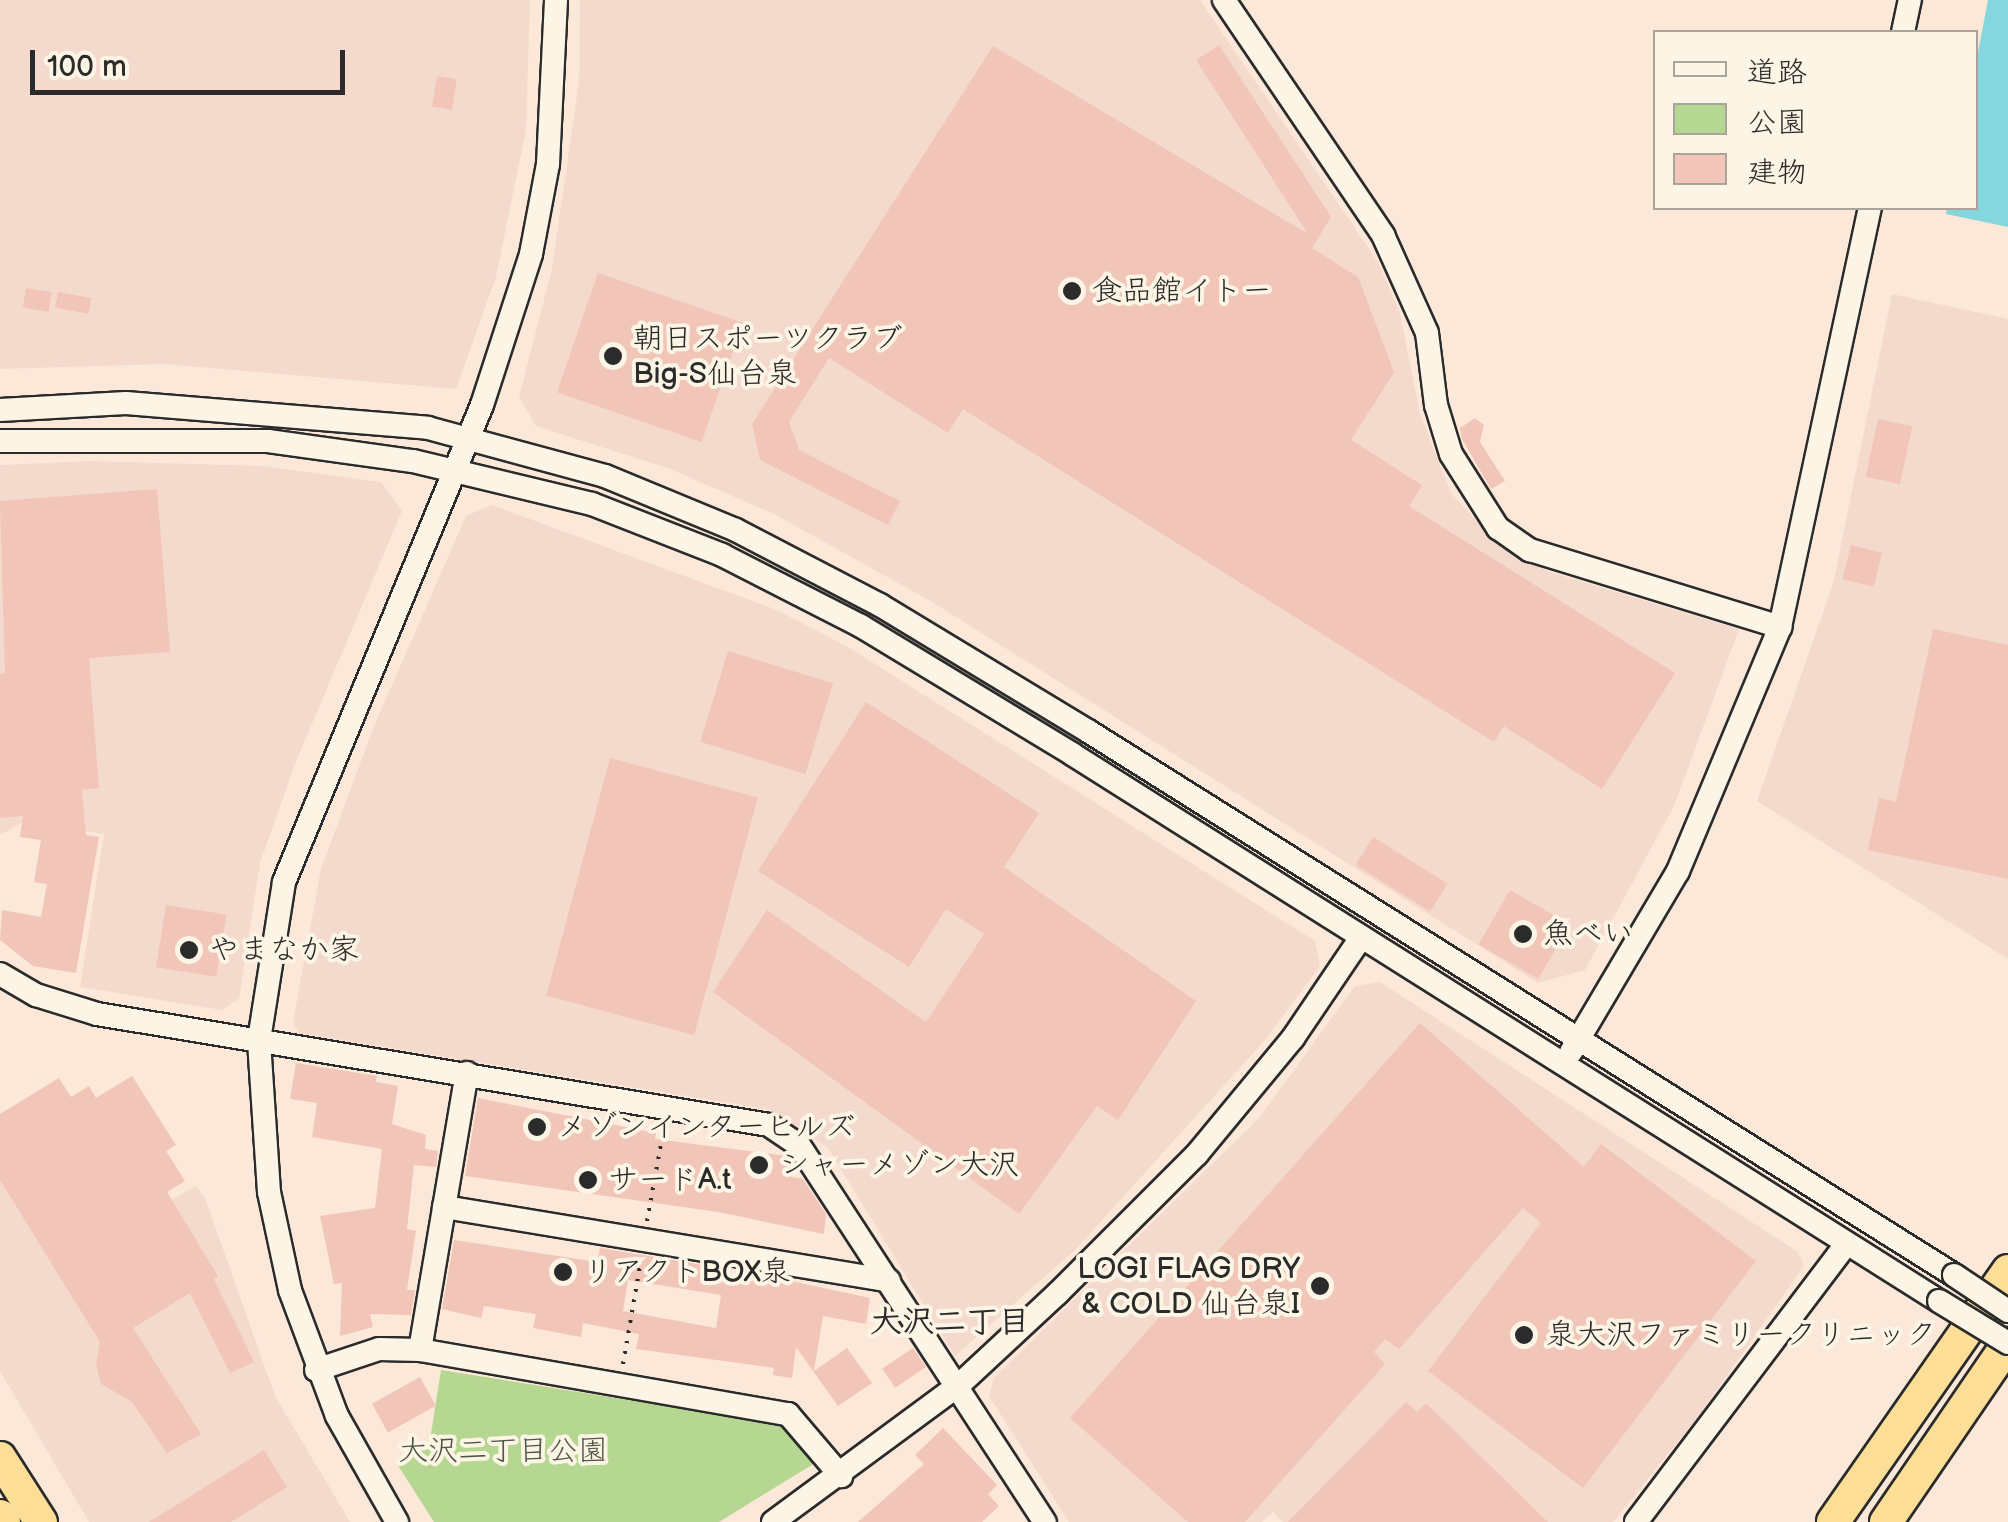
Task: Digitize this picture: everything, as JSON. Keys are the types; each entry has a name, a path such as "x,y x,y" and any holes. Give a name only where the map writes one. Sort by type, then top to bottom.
{"highway":[{"path":"1833,1522 2008,1272"},
{"path":"1886,1522 2008,1344"},
{"path":"0,1458 40,1522"}],"street":[{"path":"397,1522 316,1370 290,1290 269,1192 259,1040 284,882 468,436 531,254 548,164 556,0"},
{"path":"1224,0 1383,235 1427,333 1436,405 1451,454 1498,528 1530,550 1780,627"},
{"path":"1903,30 1910,0"},
{"path":"1561,1067 1678,871 1780,627 1870,210"},
{"path":"0,410 144,404 289,413 468,436 674,503 880,604 1580,1038 2008,1311"},
{"path":"0,441 268,441 454,469 592,504 796,589 1072,754 1561,1067 2008,1344"},
{"path":"773,1522 841,1476 959,1385 1197,1154 1294,1038 1360,939"},
{"path":"0,974 36,994 98,1014 769,1125 799,1145 959,1385 1044,1522"},
{"path":"420,1350 467,1073"},
{"path":"444,1208 889,1281"},
{"path":"1636,1522 1845,1246"},
{"path":"316,1370 379,1349 420,1350 788,1414 841,1476"}],"path":[{"path":"620,1384 667,1107"}],"shaded area":[{"path":"0,0 530,0 526,130 496,277 456,389 164,364 0,369"},
{"path":"580,0 1200,0 1378,262 1400,313 1420,414 1451,493 1493,539 1547,571 1739,629 1674,806 1585,970 1538,983 932,602 776,515 670,469 536,426 519,397 552,269 579,81"},
{"path":"1892,294 2008,319 2008,959 1757,801 1833,584"},
{"path":"89,461 262,466 381,482 402,511 295,764 260,863 239,999 222,1010 80,987 104,834 23,822 0,835 0,465"},
{"path":"492,505 777,610 848,647 1315,941 1320,966 1265,1040 1075,1250 955,1356 828,1148 771,1110 299,1033 293,1022 321,869 374,726 466,516"},
{"path":"1380,982 1798,1252 1804,1266 1697,1418 1613,1522 1283,1522 1273,1512 1262,1522 1069,1522 989,1396 994,1378 1259,1118 1355,986"},
{"path":"0,1162 90,1247 196,1186 205,1198 275,1396 350,1522 89,1522 0,1371"}],"green space":[{"name":"大沢二丁目公園","path":"441,1370 790,1426 815,1463 719,1522 434,1522 397,1464 430,1440"}],"water":[{"path":"1988,0 2008,0 2008,227 1946,214 1947,210 1978,210 1978,52"}],"building":[{"path":"1219,45 1331,217 1312,248 1358,277 1394,372 1351,440 1422,485 1409,506 1675,673 1602,789 1504,726 1494,742 963,409 948,433 829,358 789,422 799,450 900,501 888,525 760,460 752,424 993,46 1308,234 1196,60"},
{"path":"437,76 457,79 452,110 432,107"},
{"path":"598,273 743,323 702,442 557,392"},
{"path":"26,288 52,292 49,312 23,308"},
{"path":"58,292 91,298 89,314 55,308"},
{"path":"1475,418 1484,425 1480,442 1505,481 1491,489 1462,439 1460,428"},
{"path":"1878,419 1912,426 1900,484 1866,477"},
{"path":"157,489 170,652 89,658 99,788 82,790 86,835 99,837 76,973 33,966 0,940 2,910 41,917 47,884 34,882 41,840 20,837 23,816 0,818 0,674 5,673 0,501"},
{"path":"1851,545 1882,553 1874,587 1843,579"},
{"path":"1933,629 2008,645 2008,879 1868,850 1879,798 1896,802"},
{"path":"728,651 833,683 805,774 700,742"},
{"path":"866,702 1039,813 1004,867 1196,1001 1118,1120 1097,1106 1019,1214 713,992 767,910 926,1022 984,934 946,909 909,967 758,871"},
{"path":"610,758 758,798 694,1035 546,996"},
{"path":"1373,837 1448,884 1430,912 1356,865"},
{"path":"1510,890 1570,924 1538,979 1478,945"},
{"path":"166,905 226,915 216,977 156,967"},
{"name":"LOGI FLAG DRY & COLD 仙台泉I","path":"1420,1023 1584,1167 1601,1144 1756,1261 1583,1488 1428,1371 1541,1223 1523,1208 1399,1349 1385,1339 1374,1352 1385,1364 1245,1522 1188,1522 1070,1418"},
{"path":"296,1063 377,1076 376,1082 398,1086 392,1124 426,1135 425,1149 438,1151 436,1167 414,1165 407,1229 416,1231 407,1290 415,1290 411,1315 370,1314 373,1327 340,1336 342,1283 334,1284 320,1216 375,1208 382,1149 312,1137 317,1103 290,1099"},
{"path":"132,1076 176,1145 166,1151 185,1181 167,1192 218,1276 214,1279 254,1362 230,1373 190,1293 133,1328 201,1434 167,1453 132,1402 101,1384 96,1363 100,1342 0,1180 0,1114 59,1078 71,1097 89,1086 96,1098"},
{"path":"478,1098 656,1133 655,1139 788,1156 791,1177 803,1179 826,1214 824,1234 718,1212 465,1176"},
{"path":"454,1240 597,1262 600,1248 721,1268 720,1276 761,1282 763,1275 870,1298 866,1324 823,1316 814,1371 847,1348 872,1383 838,1406 796,1347 792,1378 773,1375 774,1368 636,1349 639,1334 583,1323 581,1337 533,1328 536,1314 484,1306 481,1318 442,1309","holes":["628,1280 721,1295 716,1328 623,1311"]},
{"path":"913,1348 926,1367 895,1388 882,1369"},
{"path":"420,1377 436,1406 388,1433 372,1404"},
{"path":"1406,1402 1417,1412 1426,1403 1548,1522 1288,1522"},
{"path":"943,1428 997,1485 988,1494 999,1506 982,1522 858,1522 924,1464 915,1455"},
{"path":"264,1450 287,1487 231,1522 149,1522"}],"place":[{"name":"食品館イトー","path":"1072,291"},
{"name":"朝日スポーツクラブ Big-S仙台泉","path":"613,356"},
{"name":"魚べい","path":"1523,934"},
{"name":"やまなか家","path":"189,950"},
{"name":"メゾンインターヒルズ","path":"537,1127"},
{"name":"シャーメゾン大沢","path":"759,1165"},
{"name":"サードA.t","path":"588,1180"},
{"name":"リアクトBOX泉","path":"563,1272"},
{"name":"LOGI FLAG DRY & COLD 仙台泉I","path":"1320,1286"},
{"name":"泉大沢ファミリークリニック","path":"1524,1335"}],"district":[{"name":"大沢二丁目","path":"950,1323"}]}
